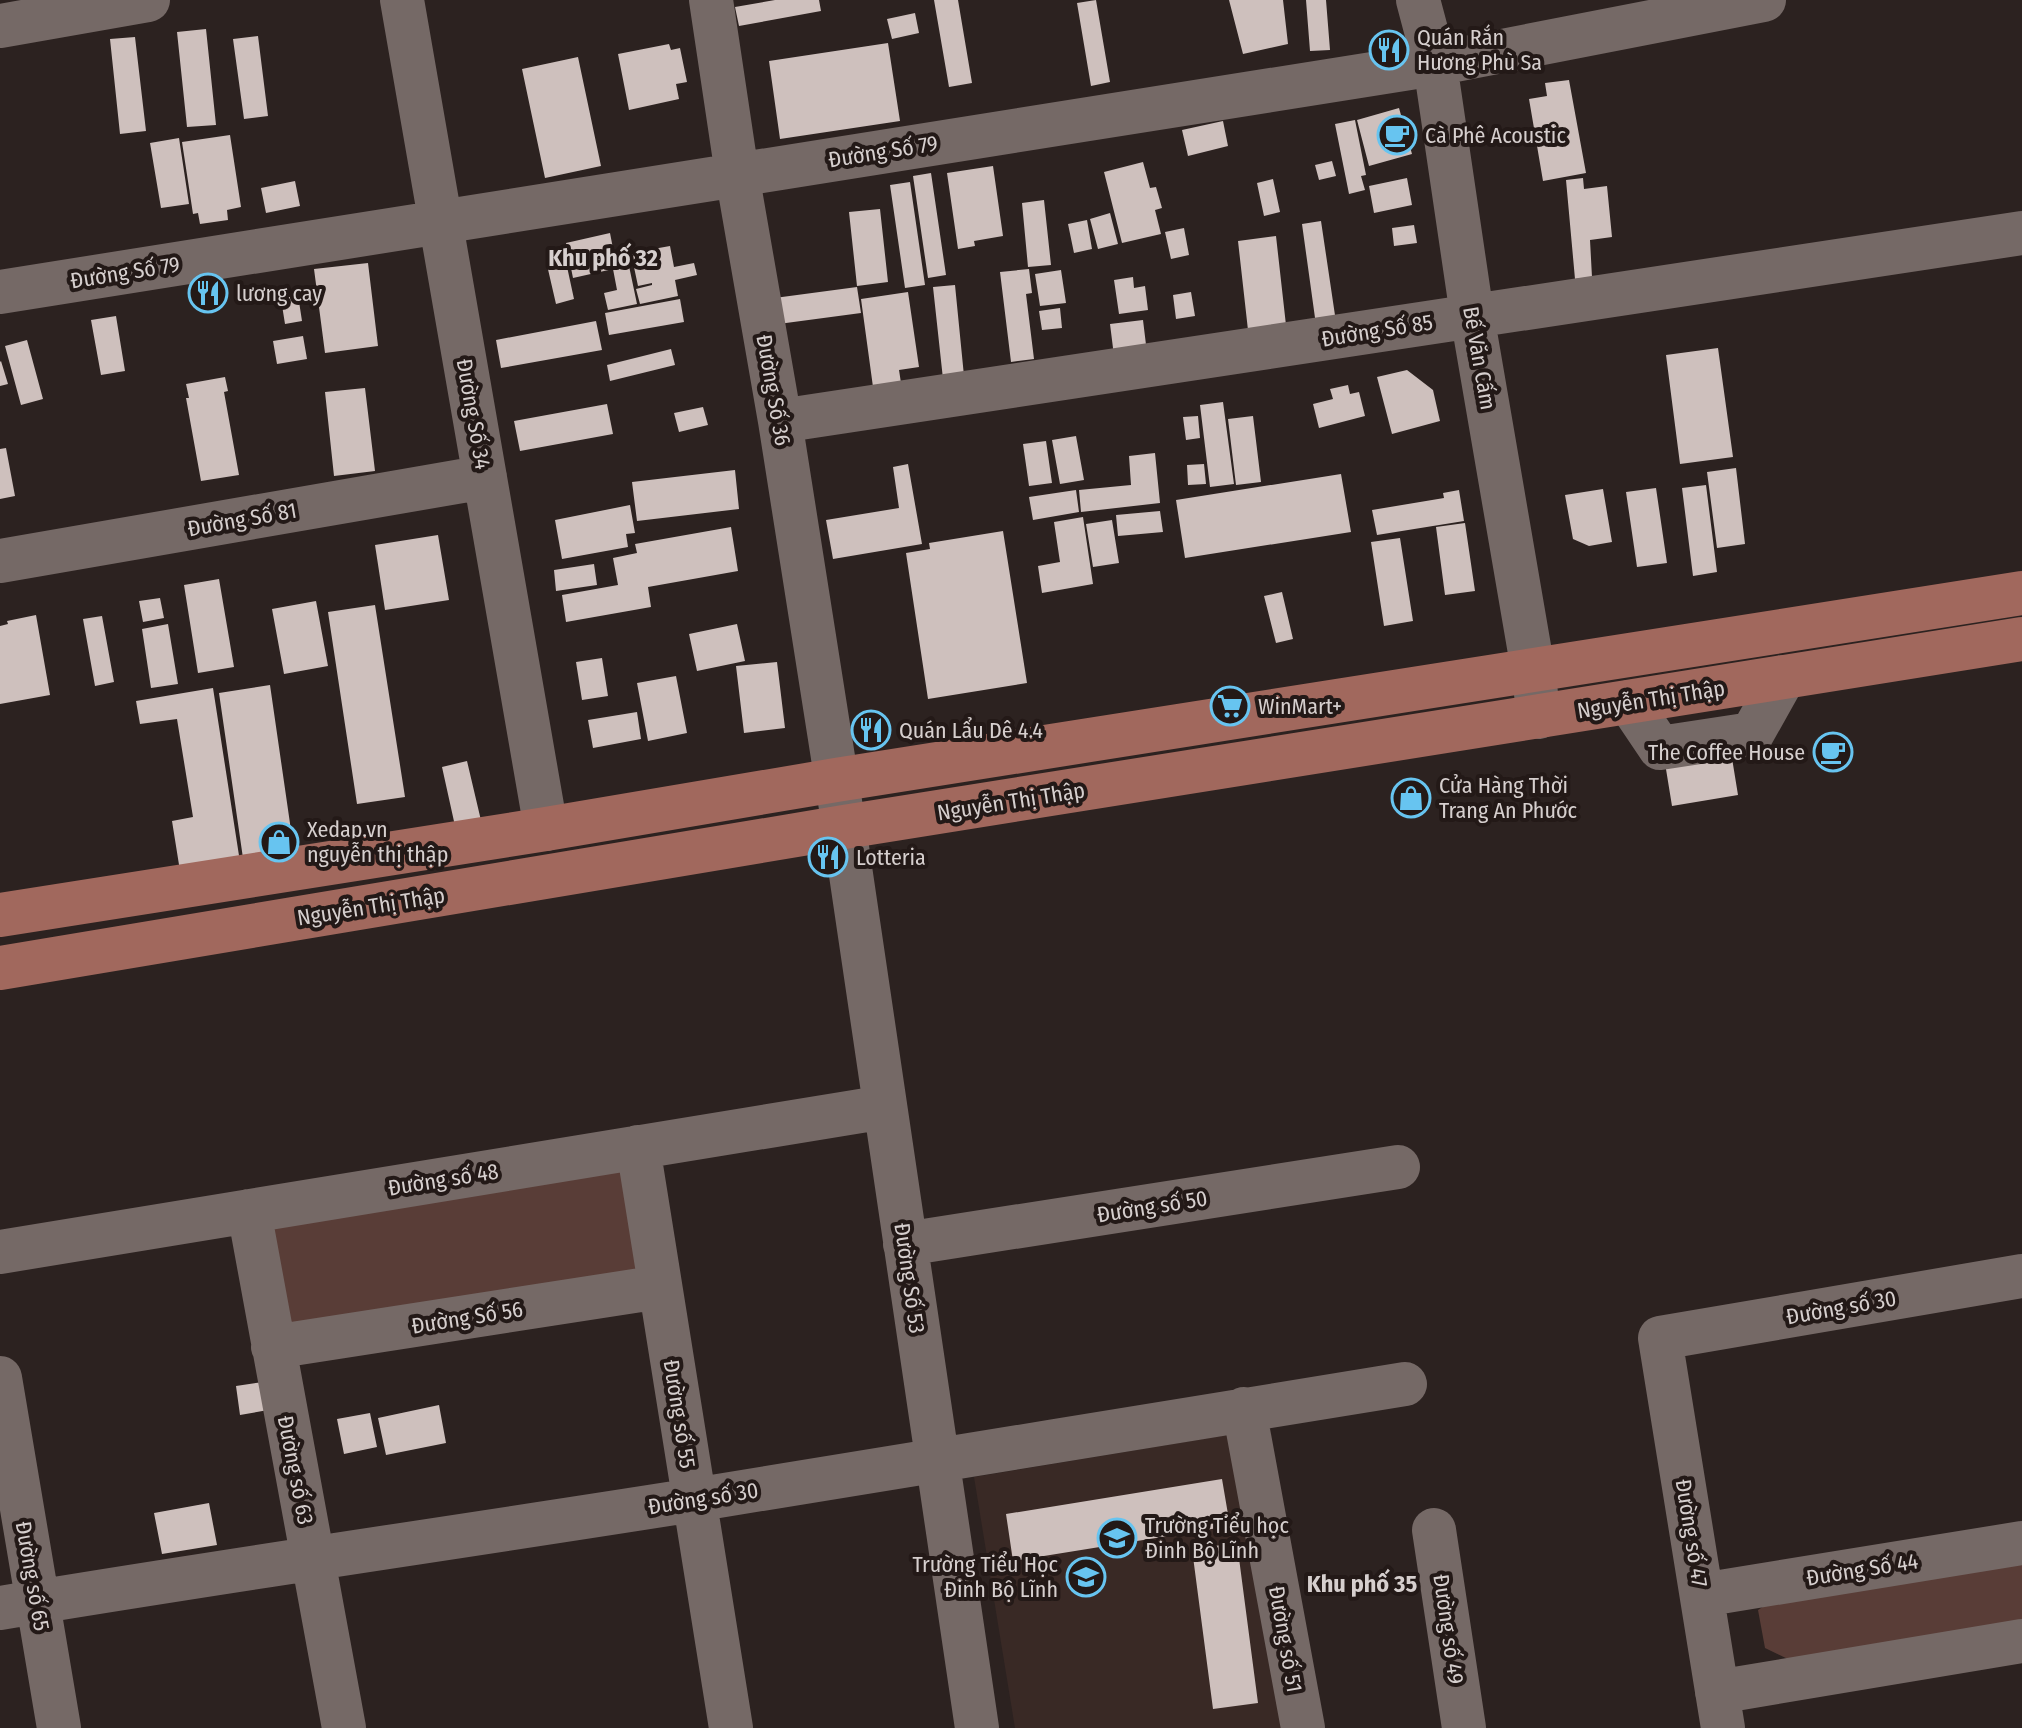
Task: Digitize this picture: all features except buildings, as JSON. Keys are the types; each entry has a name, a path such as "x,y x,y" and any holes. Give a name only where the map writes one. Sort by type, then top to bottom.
{"main road":[{"path":"0,915 2022,593"},
{"name":"Nguyễn Thị Thập","path":"0,968 844,827 2022,639"}],"street":[{"path":"0,26 148,0"},
{"name":"Đường Số 34","path":"402,0 546,829"},
{"name":"Đường Số 36","path":"711,0 844,827"},
{"name":"Bế Văn Cấm","path":"1418,0 1435,64 1472,315 1539,717"},
{"name":"Đường Số 79","path":"0,292 1435,64 1581,17 1744,2"},
{"name":"Đường Số 85","path":"780,421 2022,233"},
{"name":"Đường Số 81","path":"0,561 485,477"},
{"name":"Đường Số 53","path":"844,827 977,1728"},
{"name":"Đường số 48","path":"0,1252 885,1107"},
{"name":"Đường số 55","path":"638,1147 694,1500 719,1726"},
{"name":"Đường số 50","path":"905,1244 1398,1167"},
{"name":"Đường số 63","path":"249,1211 344,1728"},
{"name":"Đường số 30","path":"1660,1338 2022,1276"},
{"name":"Đường Số 56","path":"273,1347 660,1287"},
{"name":"Đường số 47","path":"1660,1338 1720,1710"},
{"name":"Đường số 65","path":"0,1378 19,1605 59,1728"},
{"name":"Đường số 30","path":"19,1605 694,1500 1405,1384"},
{"name":"Đường số 51","path":"1244,1409 1303,1728"},
{"name":"Đường số 49","path":"1434,1530 1464,1728"},
{"name":"Đường Số 44","path":"1702,1595 2022,1543"},
{"path":"1720,1710 2022,1641"}],"shaded area":[{"path":"632,1162 652,1271 282,1331 263,1219"},
{"name":"Trường Tiểu học Đinh Bộ Lĩnh","path":"1233,1434 1282,1728 1015,1728 974,1477"},
{"path":"2022,1555 2022,1620 1790,1660 1765,1648 1758,1610 1779,1596"}],"place":[{"name":"Quán Rắn Hương Phù Sa","path":"1389,50"},
{"name":"Cà Phê Acoustic","path":"1397,135"},
{"name":"lương cay","path":"208,293"},
{"name":"WinMart+","path":"1230,706"},
{"name":"Quán Lẩu Dê 4.4","path":"871,730"},
{"name":"The Coffee House","path":"1833,752"},
{"name":"Cửa Hàng Thời Trang An Phước","path":"1411,798"},
{"name":"Xedap.vn nguyễn thị thập","path":"279,842"},
{"name":"Lotteria","path":"828,857"},
{"name":"Trường Tiểu học Đinh Bộ Lĩnh","path":"1117,1538"},
{"name":"Trường Tiểu Học Đinh Bộ Lĩnh","path":"1086,1577"}],"district":[{"name":"Khu phố 32","path":"603,258"},
{"name":"Khu phố 35","path":"1362,1584"}]}
